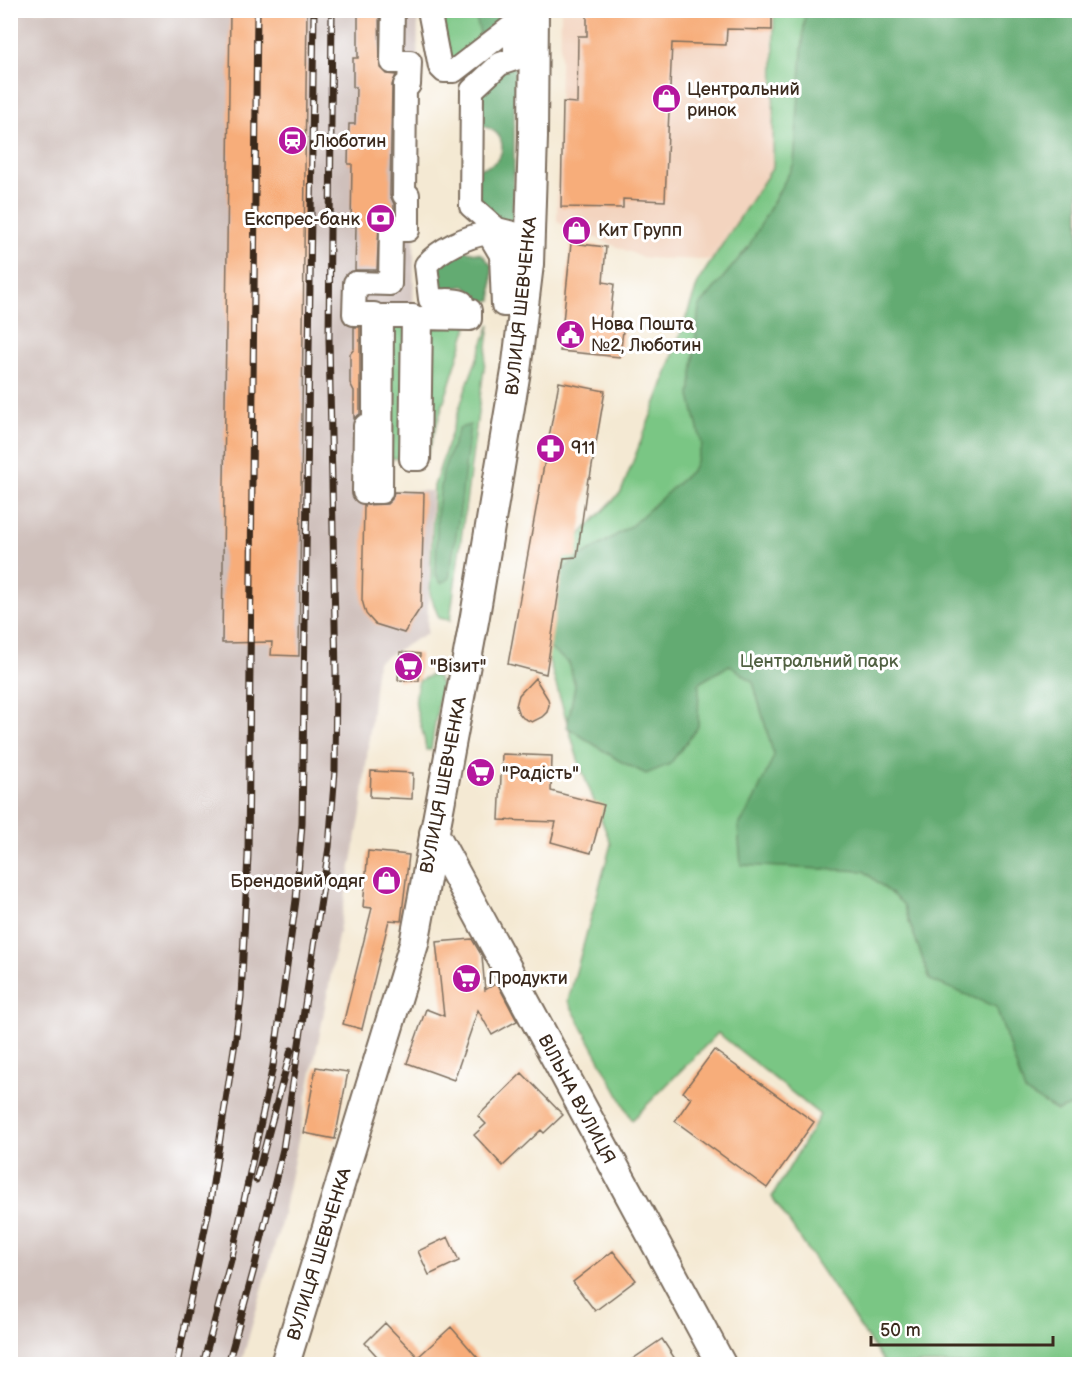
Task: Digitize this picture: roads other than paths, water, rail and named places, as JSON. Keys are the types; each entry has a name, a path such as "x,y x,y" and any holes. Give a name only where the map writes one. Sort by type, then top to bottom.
{"street":[{"path":"393,10 392,62 410,62 410,85 405,86 404,195 408,195 408,230 391,230 390,284 355,283 354,314 374,314 374,426 365,426 364,492 381,492 382,316 413,316 411,459 420,459 421,318 470,319 470,310 464,309 462,302 430,299 426,265 435,254 478,234 488,233 501,255 503,305 510,305 513,233 497,229 471,206 472,90 500,64 515,59 515,24 454,71 444,70 440,67 429,10"},
{"name":"ВУЛИЦЯ ШЕВЧЕНКА","path":"285,1365 414,944 475,616 516,370 529,264 534,10"},
{"name":"ВІЛЬНА ВУЛИЦЯ","path":"434,833 721,1365"}],"railway":[{"path":"177,1364 209,1209 241,997 248,855 257,10"},
{"path":"203,1364 232,1256 273,1066 296,900 302,824 314,10"},
{"path":"228,1364 283,1149 329,847 335,771 336,673 329,339 332,10"},
{"path":"256,1180 291,1050"}],"place":[{"name":"Центральний ринок","path":"666,99"},
{"name":"Люботин","path":"293,141"},
{"name":"Експрес-банк","path":"381,219"},
{"name":"Кит Групп","path":"577,230"},
{"name":"Нова Пошта №2, Люботин","path":"570,334"},
{"name":"911","path":"550,448"},
{"name":"\"Візит\"","path":"409,666"},
{"name":"\"Радість\"","path":"481,773"},
{"name":"Брендовий одяг","path":"386,881"},
{"name":"Продукти","path":"467,978"}],"park label":[{"name":"Центральний парк","path":"819,661"}]}
